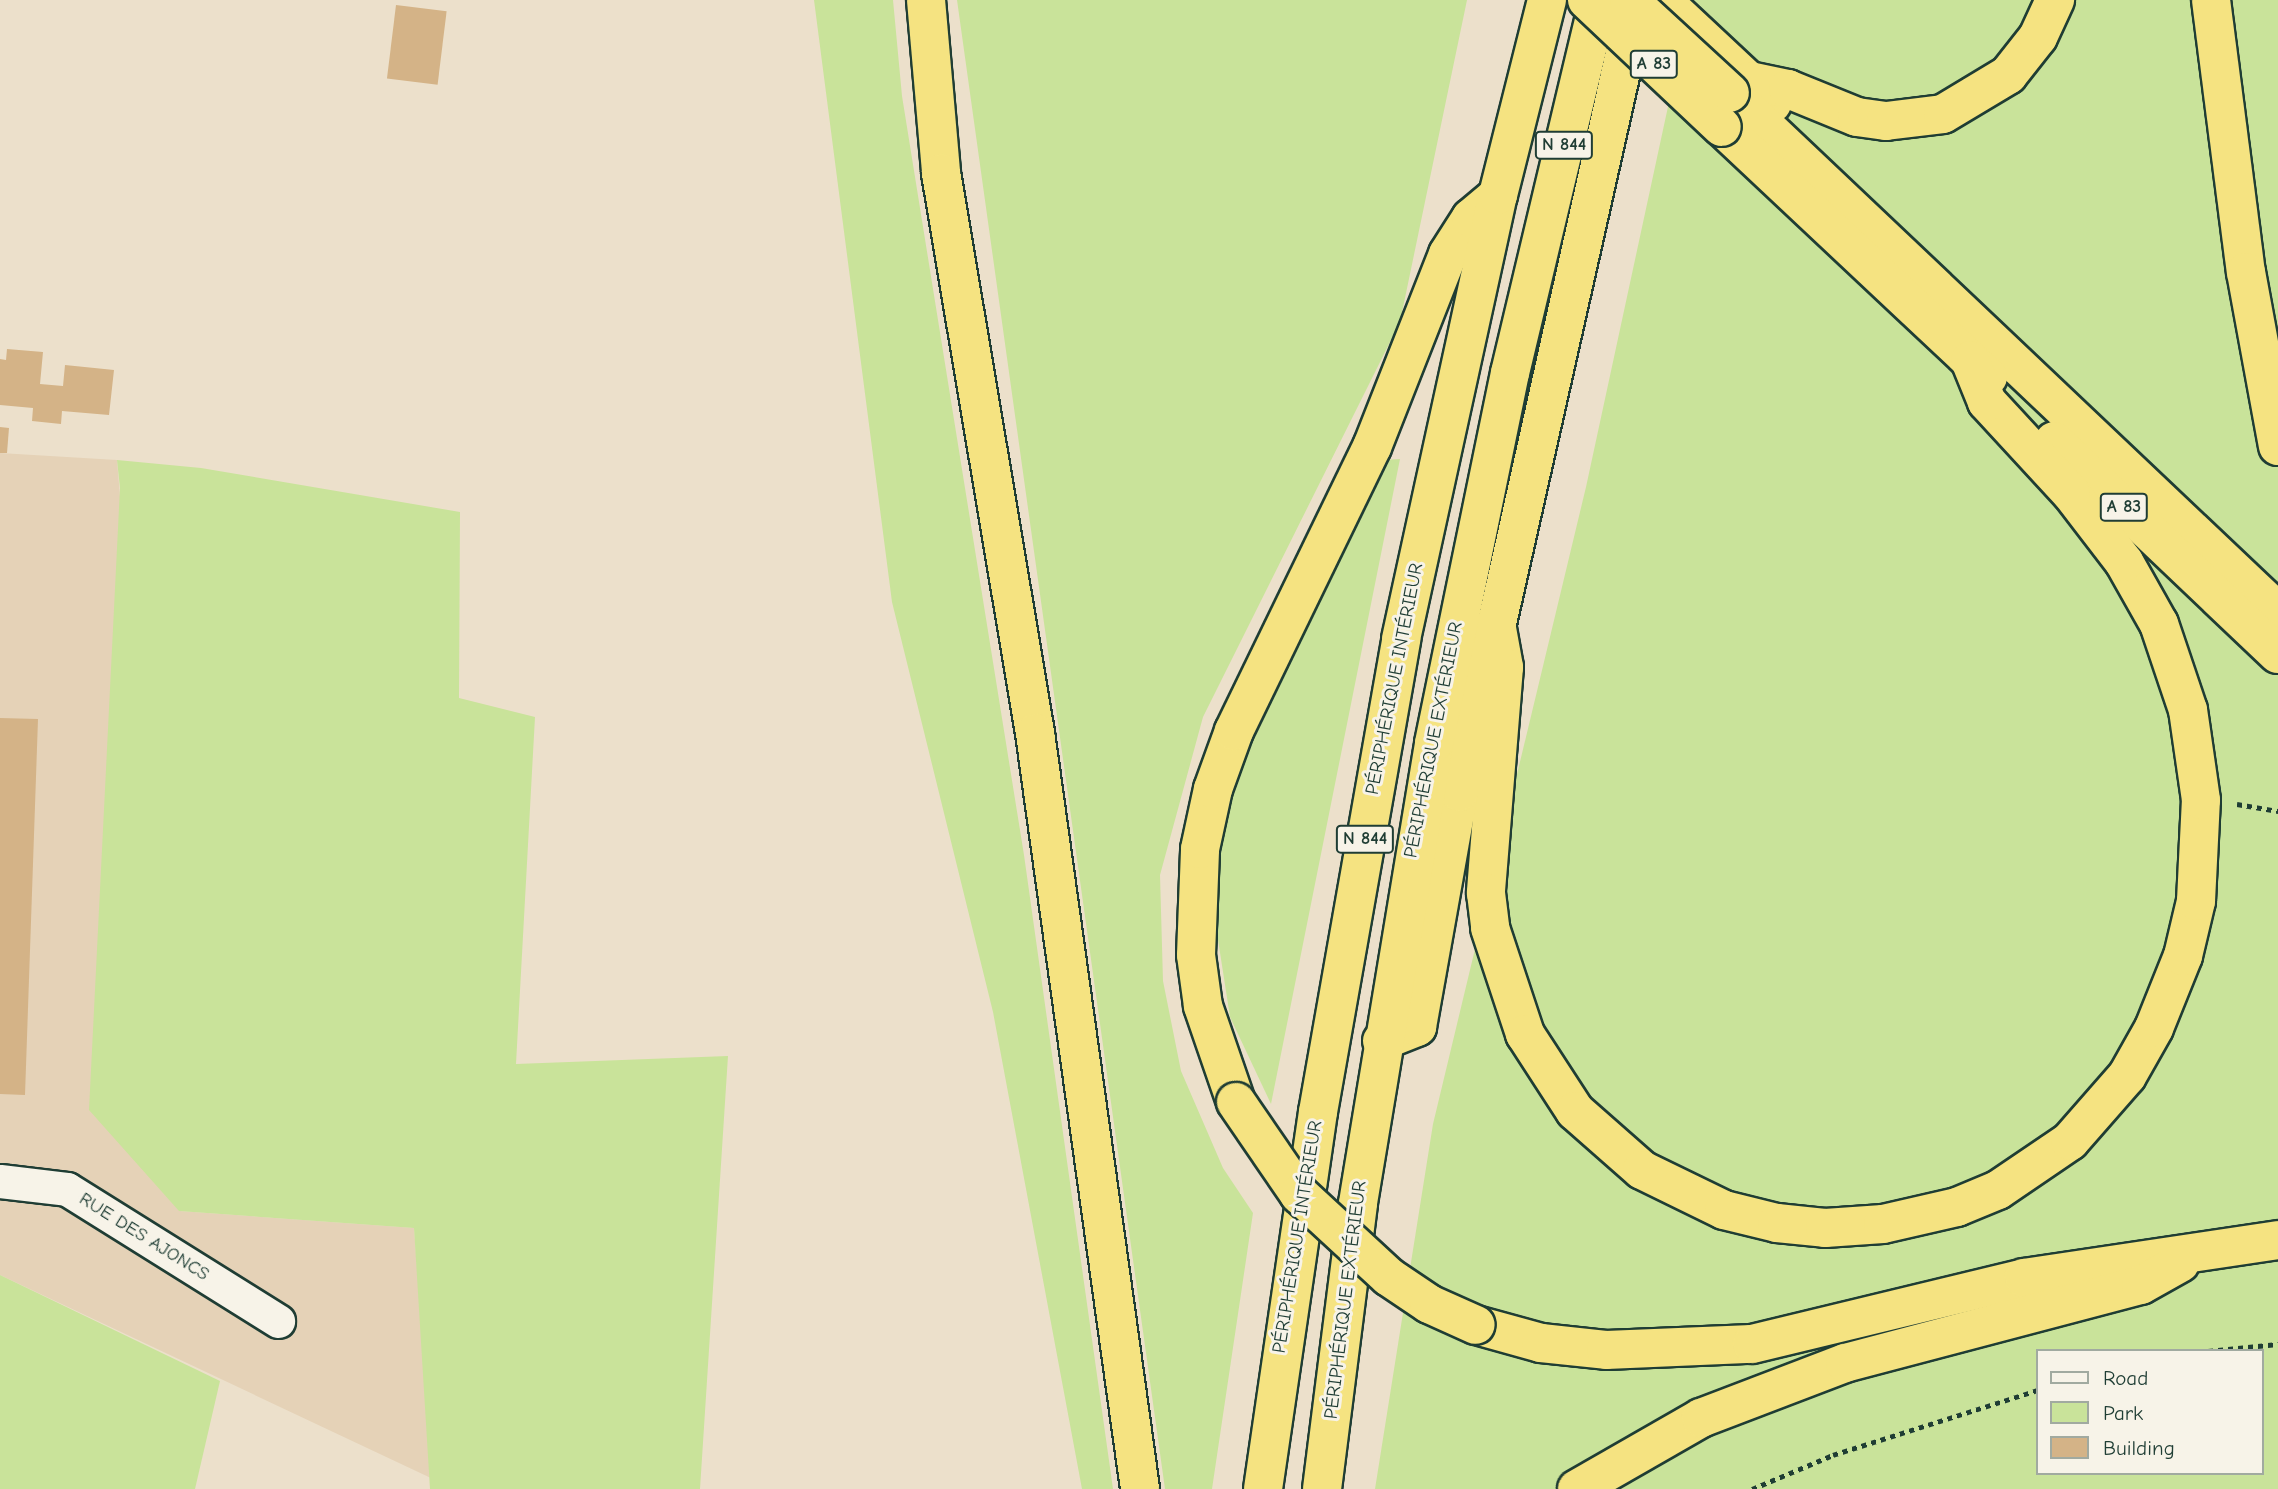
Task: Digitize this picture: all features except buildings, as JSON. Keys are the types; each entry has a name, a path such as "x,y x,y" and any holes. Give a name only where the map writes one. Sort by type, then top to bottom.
{"highway":[{"path":"926,0 941,173 1035,733 1140,1489"},
{"name":"PÉRIPHÉRIQUE INTÉRIEUR","path":"1263,1489 1315,1126 1396,666 1498,195 1547,0"},
{"name":"A 83","path":"1587,0 1735,93 1970,360 2278,654"},
{"name":"PÉRIPHÉRIQUE EXTÉRIEUR","path":"1322,1489 1382,1041 1458,612 1600,0"},
{"name":"A 83","path":"1629,0 1735,93 2278,612"},
{"path":"1382,1041 1417,1027 1496,623 1637,0"},
{"path":"1662,0 1735,93 1788,89 1857,117 1886,121 1942,114 2008,75 2038,37 2055,0"},
{"path":"2211,0 2246,272 2278,446"},
{"path":"1498,195 1471,218 1448,254 1383,422 1234,730 1213,789 1196,883 1196,955 1203,1006 1236,1102 1299,1194 1399,1283 1476,1325 1541,1343 1606,1350 1752,1344 2024,1278 2278,1240"},
{"path":"1496,623 1504,667 1486,893 1490,928 1525,1034 1575,1111 1642,1170 1724,1210 1777,1223 1825,1228 1883,1224 1947,1210 1998,1190 2070,1141 2127,1076 2154,1028 2183,956 2196,901 2201,800 2188,710 2160,624 2124,562 2071,493 1987,402 1970,360"},
{"path":"1577,1489 1701,1418 1845,1363 2141,1285 2203,1250"}],"street":[{"name":"RUE DES AJONCS","path":"0,1181 67,1189 278,1321"}],"path":[{"path":"2228,1349 2278,1344"},
{"path":"1752,1489 1833,1455 2036,1391"}],"shaded area":[{"path":"0,453 117,460 179,1211 414,1228 433,1479 0,1275"}],"green space":[{"path":"814,0 893,0 902,96 1024,855 1113,1489 1082,1489 993,1012 892,602"},
{"path":"957,0 1467,0 1400,322 1203,717 1160,875 1163,981 1181,1071 1223,1168 1253,1213 1212,1489 1165,1489"},
{"path":"1691,0 2278,0 2278,1489 1375,1489 1433,1124 1586,487"},
{"path":"1400,459 1271,1104 1230,1017 1214,914 1224,827 1245,745 1383,460"},
{"path":"117,460 201,468 460,512 459,698 535,717 516,1064 728,1056 700,1489 430,1489 414,1228 179,1211 89,1110 120,488"},
{"path":"0,1275 220,1381 195,1489 0,1489"}]}
